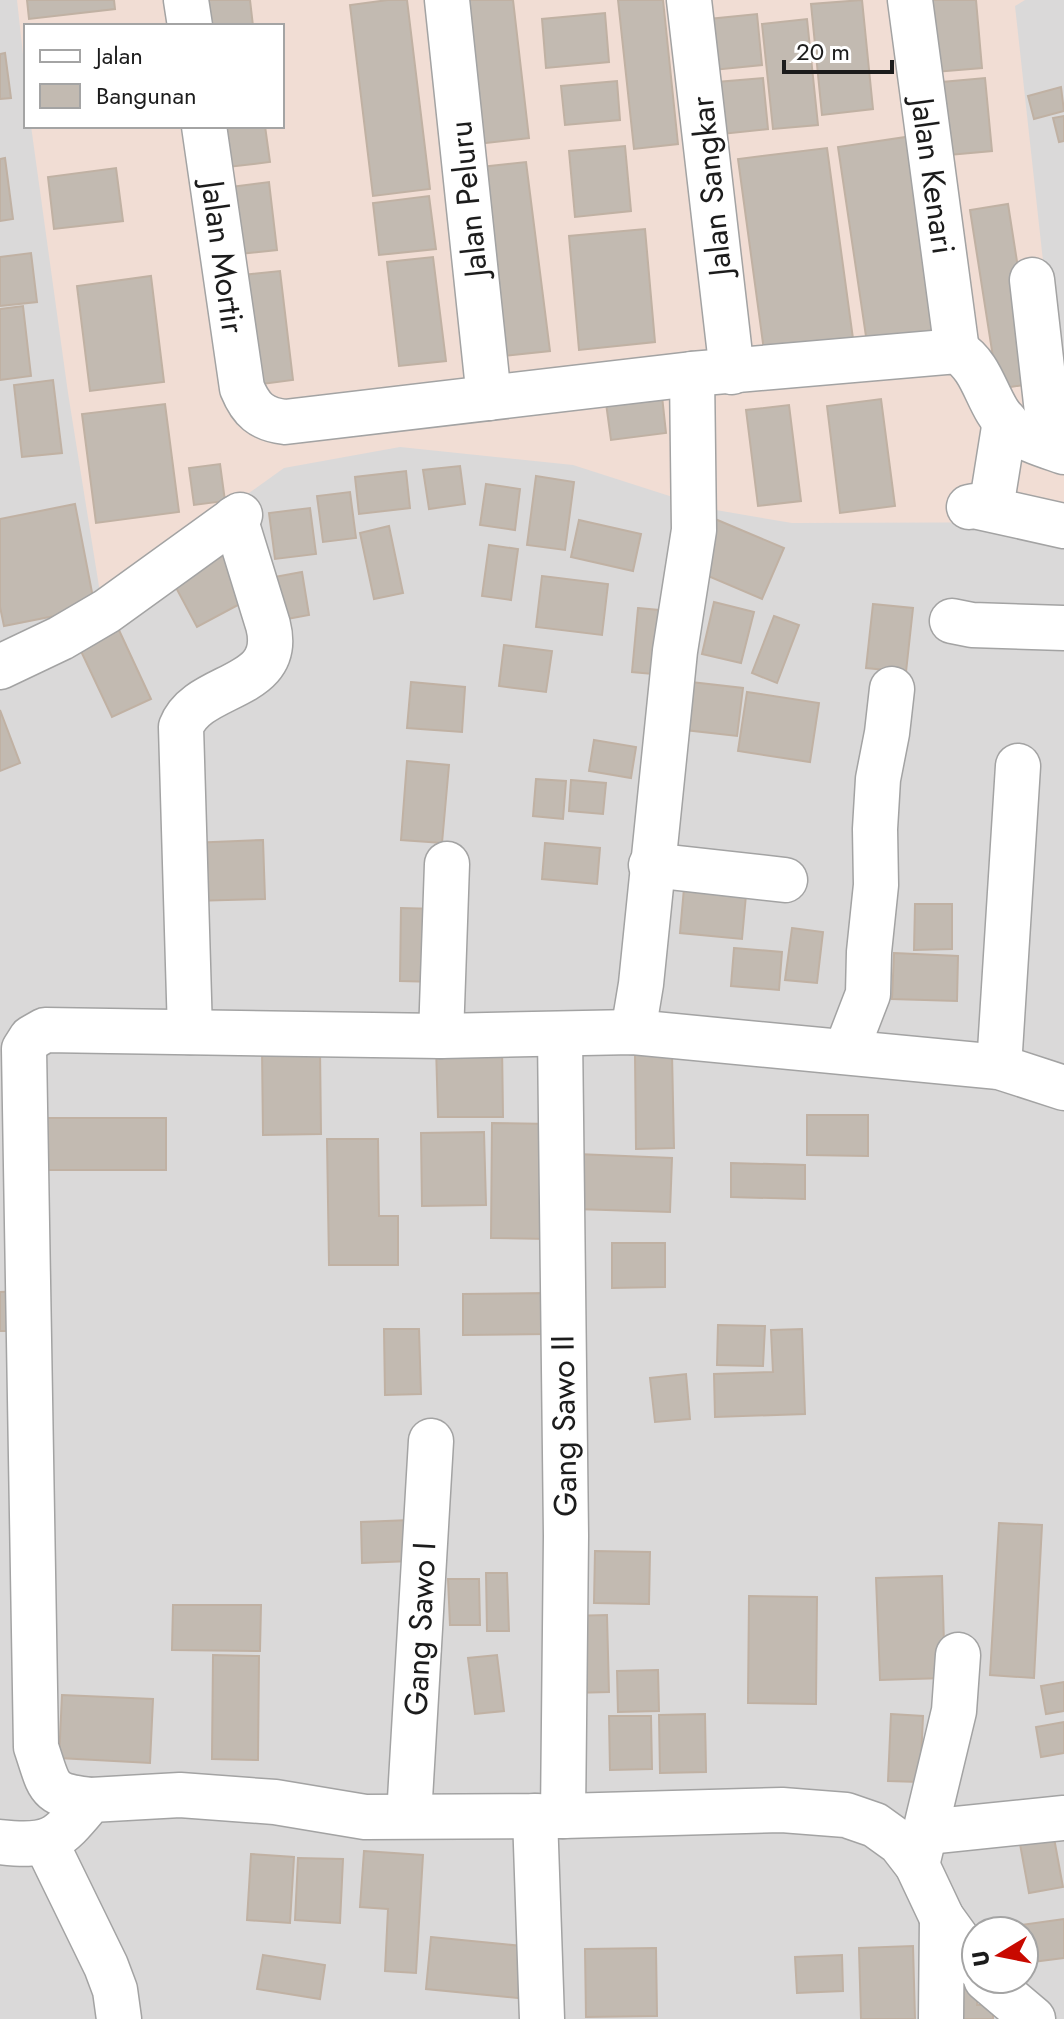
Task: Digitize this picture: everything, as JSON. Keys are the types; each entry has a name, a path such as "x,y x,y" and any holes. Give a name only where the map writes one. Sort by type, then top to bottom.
{"street":[{"path":"186,0 190,24"},
{"name":"Jalan Peluru","path":"447,0 489,398"},
{"name":"Jalan Sangkar","path":"633,1032 641,984 675,651 694,530 712,373 689,0"},
{"name":"Jalan Kenari","path":"910,0 957,351"},
{"name":"Jalan Mortir","path":"204,128 242,388 248,404 262,417 285,422 489,398"},
{"path":"1032,280 1057,450"},
{"path":"489,398 712,373 957,351 977,369 1013,430 1057,450"},
{"path":"1005,421 980,505 974,506 1064,526"},
{"path":"0,667 61,638 107,611 238,516 270,642 266,660 260,669 193,707 181,727 190,1032"},
{"path":"952,621 972,625 1064,628"},
{"path":"846,1051 868,994 876,885 878,779 892,689"},
{"path":"999,1067 1018,766"},
{"path":"441,1036 447,864"},
{"path":"651,865 785,880"},
{"path":"1064,1088 999,1067 633,1032 441,1036 45,1030 31,1038 24,1049 36,1747 51,1786 61,1797 91,1800 180,1795 275,1802 365,1817 782,1810 846,1815 875,1825 900,1843 922,1849 1064,1818"},
{"name":"Gang Sawo II","path":"542,2019 549,1816 566,1536 560,1035"},
{"name":"Gang Sawo I","path":"409,1816 431,1441"},
{"path":"941,2019 942,1918 922,1849 954,1711 958,1655"},
{"path":"0,1842 26,1845 46,1843 70,1825 91,1800"},
{"path":"46,1843 106,1966 115,1990 119,2019"},
{"path":"942,1918 960,1943"},
{"path":"1005,1995 1033,2019"}],"shaded area":[{"path":"0,0 1064,0 1064,2019 0,2019"},
{"path":"17,0 1025,0 1015,6 1064,452 1064,522 792,523 710,509 573,465 400,447 284,468 101,599 68,393 31,128 284,128 284,24 24,24 24,64"}],"building":[{"path":"27,0 114,0 115,9 29,19"},
{"path":"199,0 250,0 253,24 202,24"},
{"path":"407,0 430,189 373,196 350,5"},
{"path":"452,0 513,0 529,138 469,145"},
{"path":"618,0 663,0 678,144 634,149"},
{"path":"862,0 873,109 822,115 811,4"},
{"path":"928,0 976,0 982,68 935,72"},
{"path":"605,13 609,62 546,68 542,19"},
{"path":"757,14 762,65 713,70 709,19"},
{"path":"807,19 818,125 773,129 762,24"},
{"path":"5,53 11,98 0,99 0,54"},
{"path":"763,78 768,129 722,134 717,82"},
{"path":"985,78 992,151 938,156 931,83"},
{"path":"617,81 620,120 565,125 561,86"},
{"path":"1061,87 1064,111 1034,119 1028,96"},
{"path":"1064,116 1064,141 1059,142 1053,118"},
{"path":"214,128 265,128 270,162 219,168"},
{"path":"919,135 947,332 867,343 838,147"},
{"path":"625,146 631,211 575,217 569,151"},
{"path":"827,148 854,346 765,358 738,159"},
{"path":"5,158 13,219 0,221 0,159"},
{"path":"526,162 550,351 495,357 472,168"},
{"path":"116,168 123,221 54,229 48,177"},
{"path":"269,182 277,250 230,255 222,188"},
{"path":"429,196 436,249 379,255 373,203"},
{"path":"1008,204 1036,383 998,389 970,210"},
{"path":"645,229 655,342 579,350 569,236"},
{"path":"31,253 37,302 0,306 0,257"},
{"path":"433,257 446,361 399,366 387,262"},
{"path":"280,271 293,380 247,386 234,276"},
{"path":"151,276 164,382 90,391 77,286"},
{"path":"23,306 31,376 0,380 0,309"},
{"path":"53,380 62,453 22,457 14,385"},
{"path":"662,396 666,433 611,440 606,403"},
{"path":"881,399 895,506 840,513 827,406"},
{"path":"165,404 179,512 96,523 82,414"},
{"path":"789,405 801,501 758,506 746,410"},
{"path":"220,464 225,501 194,505 189,468"},
{"path":"460,466 465,504 429,509 423,470"},
{"path":"406,471 410,508 359,514 355,477"},
{"path":"536,476 574,482 565,550 527,545"},
{"path":"486,484 520,489 515,530 480,525"},
{"path":"350,492 356,538 323,542 317,496"},
{"path":"75,504 95,608 4,626 0,607 0,519"},
{"path":"310,508 316,554 275,559 269,513"},
{"path":"715,519 784,548 762,599 694,570"},
{"path":"579,520 641,534 633,571 571,557"},
{"path":"389,526 403,593 374,599 360,533"},
{"path":"489,545 518,549 511,600 482,596"},
{"path":"228,553 251,598 197,627 173,582"},
{"path":"302,572 309,615 276,621 269,578"},
{"path":"542,576 608,584 602,635 536,627"},
{"path":"714,602 754,612 741,663 702,654"},
{"path":"873,604 913,608 906,672 866,668"},
{"path":"638,608 670,611 664,675 632,672"},
{"path":"774,616 799,625 777,683 752,673"},
{"path":"118,628 151,699 112,717 79,647"},
{"path":"504,645 552,651 546,692 499,686"},
{"path":"411,682 465,687 462,732 407,728"},
{"path":"691,682 743,688 737,736 685,730"},
{"path":"747,692 819,703 810,762 738,751"},
{"path":"0,710 20,763 0,771"},
{"path":"594,740 636,747 631,778 589,771"},
{"path":"407,761 449,765 442,843 401,840"},
{"path":"536,779 566,781 563,819 533,816"},
{"path":"571,780 606,783 603,814 569,811"},
{"path":"263,840 265,899 191,901 190,843"},
{"path":"545,843 600,848 597,884 542,879"},
{"path":"684,888 746,895 742,939 680,933"},
{"path":"915,904 952,904 952,949 914,950"},
{"path":"401,908 438,909 437,982 400,981"},
{"path":"792,928 823,932 817,983 785,980"},
{"path":"734,948 782,952 779,990 731,986"},
{"path":"894,953 958,956 957,1001 892,999"},
{"path":"502,1045 503,1117 438,1117 436,1046"},
{"path":"262,1049 320,1049 321,1134 263,1135"},
{"path":"672,1054 674,1148 636,1149 635,1055"},
{"path":"807,1115 868,1115 868,1156 807,1155"},
{"path":"36,1118 166,1118 166,1170 36,1170"},
{"path":"492,1123 552,1124 550,1239 491,1238"},
{"path":"484,1132 486,1205 422,1206 421,1133"},
{"path":"327,1139 378,1139 379,1216 398,1216 398,1265 329,1265"},
{"path":"577,1154 672,1158 670,1212 575,1209"},
{"path":"731,1163 805,1165 805,1199 731,1197"},
{"path":"612,1243 665,1243 665,1287 612,1288"},
{"path":"21,1291 22,1331 0,1331 0,1292"},
{"path":"546,1293 546,1334 463,1335 463,1294"},
{"path":"718,1325 765,1326 763,1366 717,1365"},
{"path":"384,1329 419,1329 421,1394 385,1395"},
{"path":"802,1329 805,1414 715,1417 714,1374 773,1372 771,1330"},
{"path":"686,1374 690,1419 655,1422 650,1378"},
{"path":"410,1520 411,1561 362,1563 361,1522"},
{"path":"999,1523 1042,1525 1034,1678 990,1675"},
{"path":"595,1551 650,1552 649,1604 594,1603"},
{"path":"486,1573 507,1573 509,1631 487,1631"},
{"path":"942,1576 945,1678 880,1680 876,1578"},
{"path":"448,1579 479,1579 480,1625 450,1625"},
{"path":"749,1596 817,1597 816,1704 748,1703"},
{"path":"173,1605 261,1605 260,1651 172,1650"},
{"path":"607,1615 609,1692 572,1693 569,1616"},
{"path":"213,1655 259,1656 258,1760 212,1759"},
{"path":"497,1655 504,1711 475,1714 468,1658"},
{"path":"658,1670 659,1711 618,1712 617,1671"},
{"path":"1064,1682 1064,1711 1046,1714 1041,1686"},
{"path":"62,1695 153,1699 150,1763 59,1758"},
{"path":"705,1714 706,1772 660,1773 659,1715"},
{"path":"891,1714 923,1716 920,1782 888,1781"},
{"path":"609,1716 651,1716 652,1769 610,1770"},
{"path":"1064,1722 1064,1753 1041,1757 1036,1727"},
{"path":"1052,1827 1063,1887 1029,1893 1018,1833"},
{"path":"364,1851 423,1855 416,1973 385,1971 388,1909 360,1907"},
{"path":"251,1854 294,1857 290,1923 247,1920"},
{"path":"298,1858 343,1859 340,1923 295,1920"},
{"path":"1064,1919 1064,1958 1040,1961 1040,1922"},
{"path":"431,1937 532,1947 527,1999 426,1989"},
{"path":"913,1946 915,2019 861,2019 859,1948"},
{"path":"656,1948 657,2016 586,2017 585,1949"},
{"path":"263,1955 325,1965 320,1999 257,1989"},
{"path":"842,1955 843,1991 797,1993 795,1957"},
{"path":"950,1979 960,1979 960,1995 977,1995 977,2005 993,2005 993,2019 949,2019"}]}
